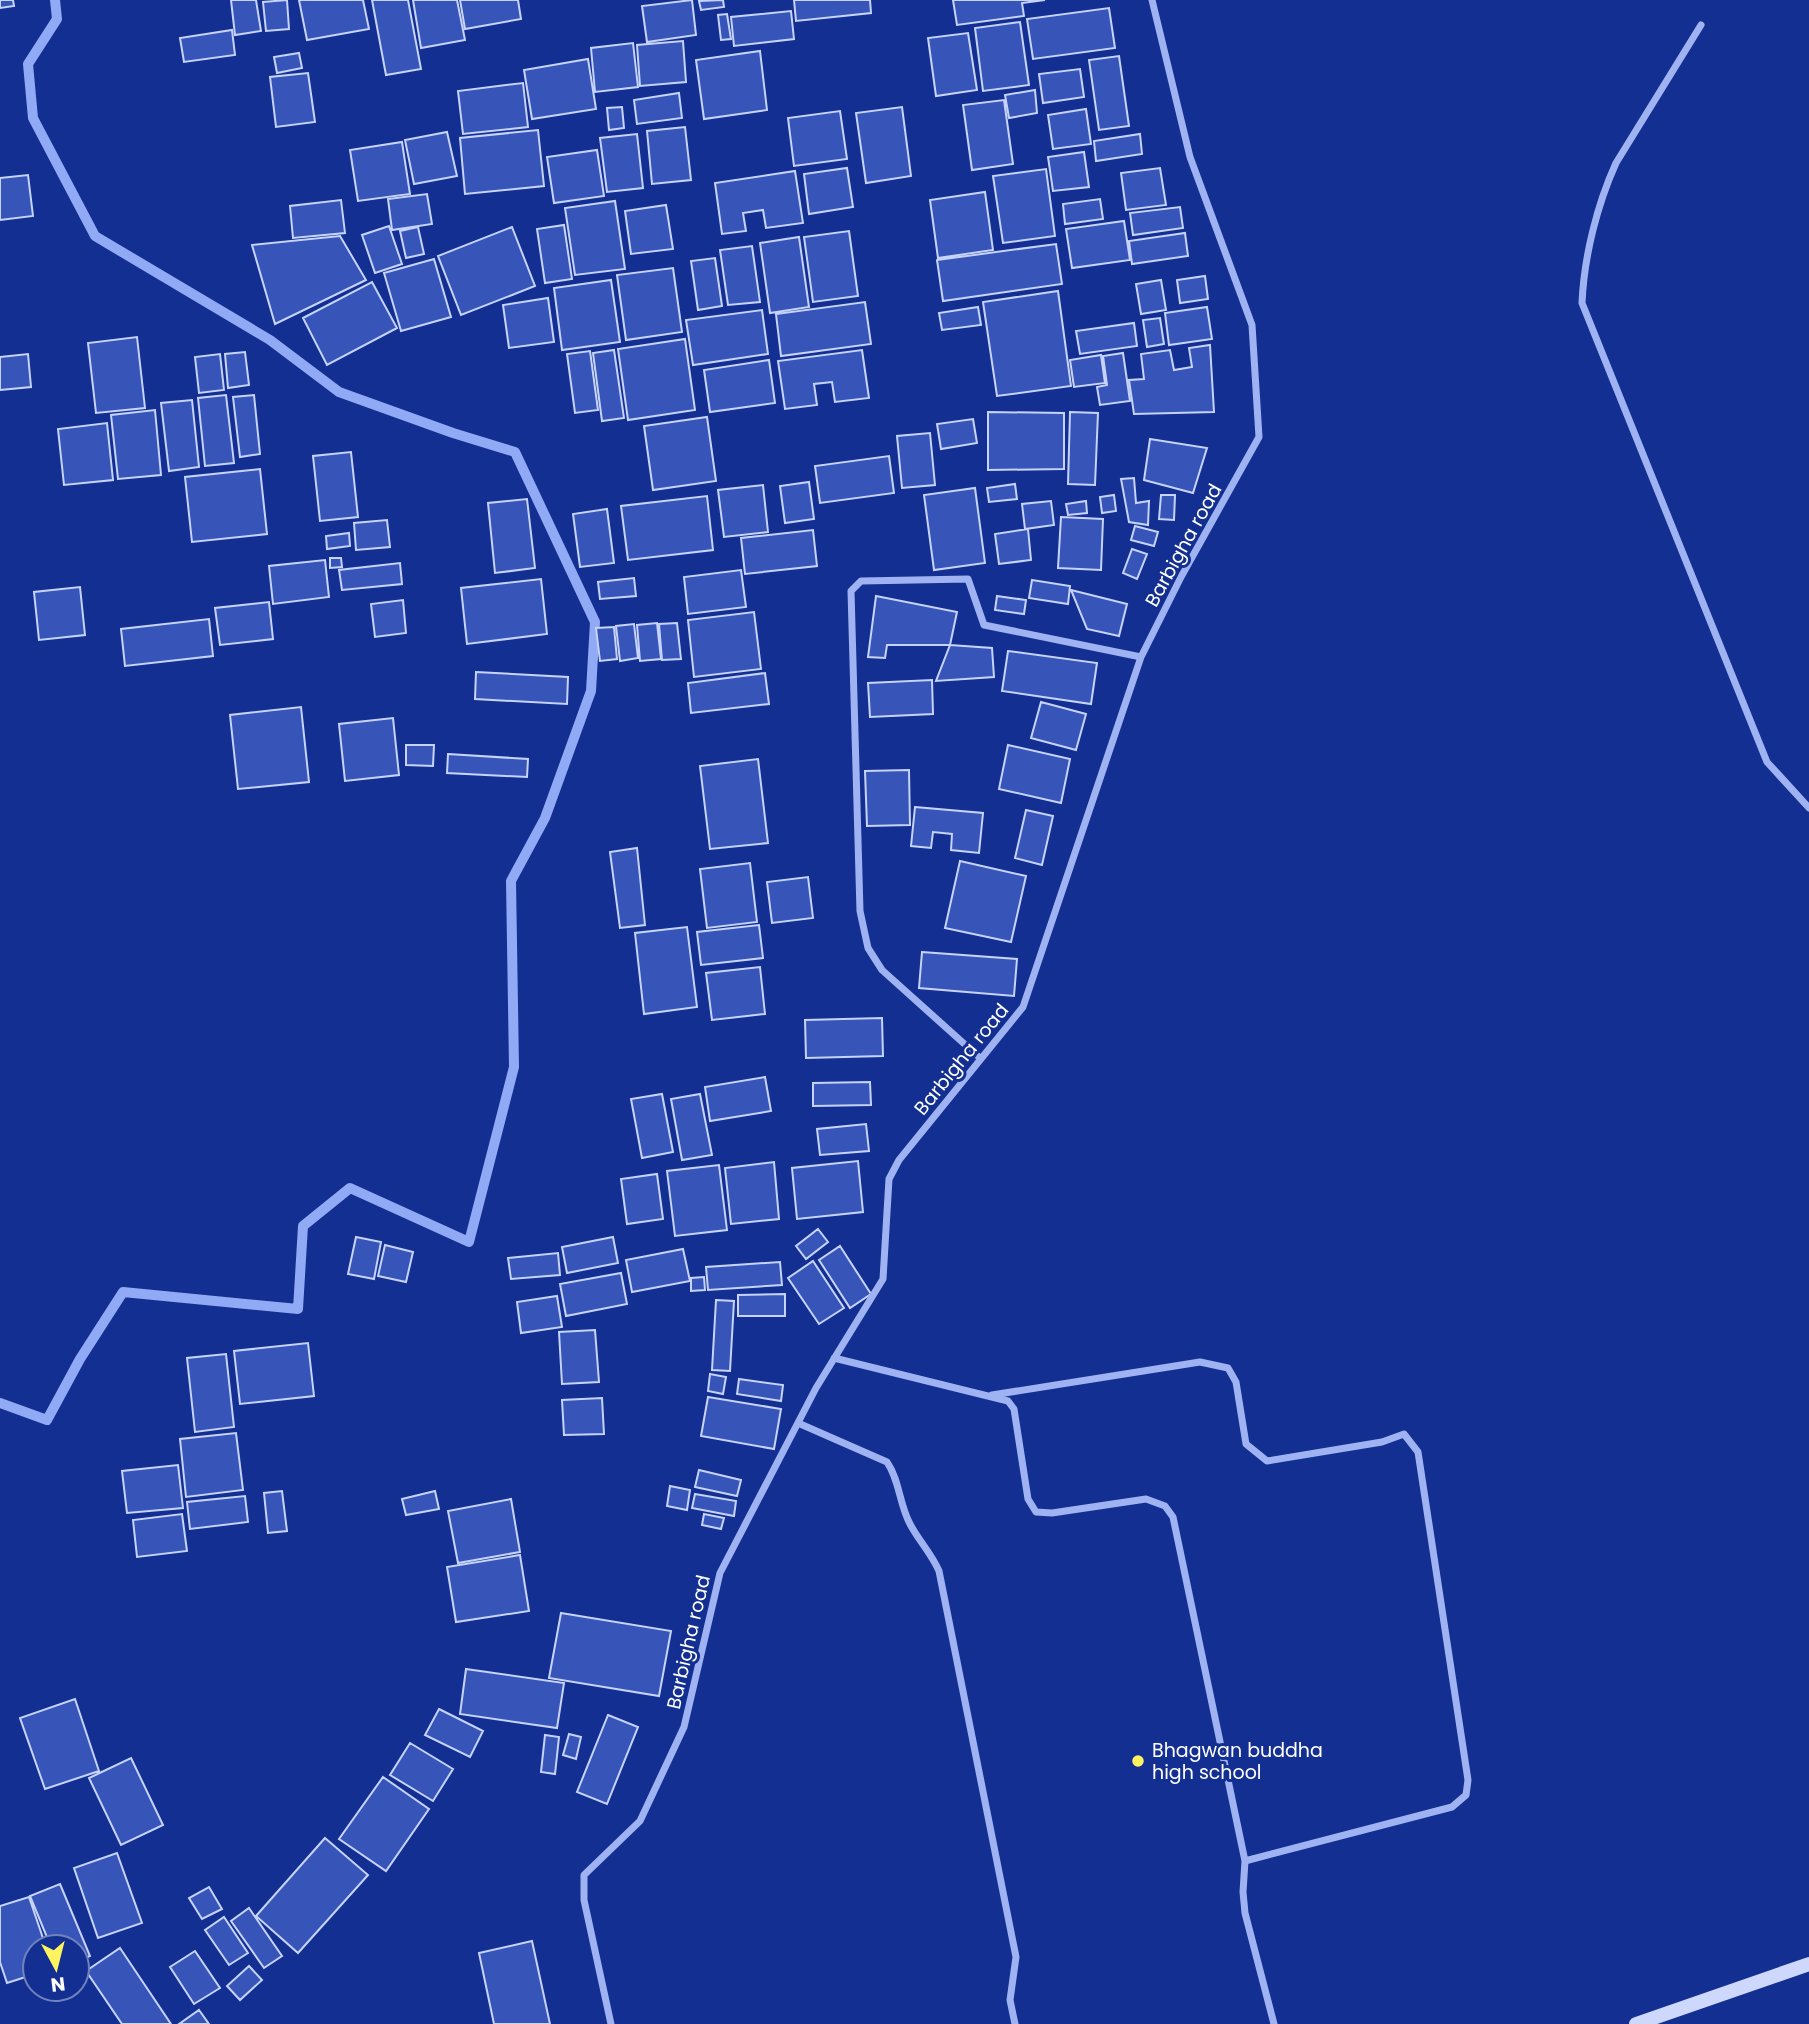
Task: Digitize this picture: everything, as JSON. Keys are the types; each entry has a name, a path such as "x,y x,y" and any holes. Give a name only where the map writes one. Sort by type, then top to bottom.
{"street":[{"name":"Barbigha road","path":"611,2024 584,1900 584,1875 640,1821 684,1727 720,1573 834,1358 883,1279 889,1179 899,1160 1023,1007 1141,657 1181,577 1259,438 1252,325 1190,157 1152,0"},
{"path":"1702,24 1616,163 1606,184 1583,280 1582,303 1767,762 1809,808"},
{"path":"980,1059 881,970 868,948 860,911 851,591 861,581 968,579 984,625 1141,657"},
{"path":"834,1358 1008,1401 1014,1409 1028,1499 1036,1512 1052,1513 1146,1499 1165,1506 1172,1517 1245,1861 1245,1913 1274,2024"},
{"path":"992,1395 1200,1362 1228,1368 1236,1382 1246,1444 1267,1461 1382,1442 1404,1434 1418,1452 1468,1780 1466,1795 1452,1807 1245,1861"},
{"path":"798,1423 887,1462 896,1475 908,1521 932,1554 939,1571 1016,1957 1010,2000 1015,2024"},
{"path":"1636,2024 1809,1964"}],"building":[{"path":"0,0 13,0 14,6 0,8"},
{"path":"231,0 256,0 261,31 235,35"},
{"path":"287,0 289,29 266,31 263,2"},
{"path":"299,0 363,0 369,29 307,40"},
{"path":"372,0 408,0 421,69 386,75"},
{"path":"413,0 457,0 465,40 421,48"},
{"path":"460,0 518,0 521,19 465,29"},
{"path":"692,0 696,35 647,42 642,6"},
{"path":"723,0 724,7 701,10 699,1"},
{"path":"794,0 870,0 871,13 796,21"},
{"path":"953,0 1045,0 1022,3 1024,16 957,25"},
{"path":"1109,8 1115,48 1033,59 1027,19"},
{"path":"791,11 794,39 734,46 731,17"},
{"path":"727,14 731,39 721,40 718,15"},
{"path":"1020,22 1029,85 983,91 975,28"},
{"path":"232,30 235,55 184,62 180,38"},
{"path":"968,33 977,90 936,96 928,38"},
{"path":"683,41 686,82 640,86 637,45"},
{"path":"633,43 638,87 595,92 591,48"},
{"path":"760,51 767,110 704,119 696,60"},
{"path":"299,53 302,68 277,73 274,57"},
{"path":"1119,56 1129,126 1099,130 1089,60"},
{"path":"588,59 596,109 532,119 524,70"},
{"path":"1080,69 1084,97 1043,103 1039,74"},
{"path":"308,73 315,122 276,127 270,77"},
{"path":"523,83 528,127 463,134 458,91"},
{"path":"1035,90 1037,113 1009,118 1005,95"},
{"path":"679,93 682,118 637,124 634,100"},
{"path":"1004,100 1013,164 972,170 963,105"},
{"path":"622,107 624,128 609,130 607,108"},
{"path":"902,107 911,176 866,183 856,113"},
{"path":"1086,109 1091,144 1053,149 1048,115"},
{"path":"840,111 847,159 794,166 788,118"},
{"path":"685,127 691,180 652,184 647,131"},
{"path":"538,130 544,186 465,194 460,138"},
{"path":"447,132 457,176 414,184 405,140"},
{"path":"637,134 643,188 607,192 600,138"},
{"path":"1140,134 1142,154 1096,161 1094,141"},
{"path":"402,142 410,194 358,201 350,150"},
{"path":"597,150 604,196 554,203 547,157"},
{"path":"1084,152 1089,187 1053,191 1048,157"},
{"path":"847,168 853,207 809,214 804,174"},
{"path":"1160,168 1166,205 1126,210 1121,173"},
{"path":"1046,169 1055,236 1003,243 993,176"},
{"path":"795,171 803,223 766,228 763,210 743,213 746,231 722,234 715,183"},
{"path":"28,175 33,216 0,220 0,178"},
{"path":"985,192 993,250 938,258 930,200"},
{"path":"427,194 432,224 392,230 388,199"},
{"path":"1100,199 1103,219 1065,224 1063,204"},
{"path":"341,200 345,233 293,238 290,206"},
{"path":"615,201 625,269 575,275 565,208"},
{"path":"666,205 673,249 631,254 625,211"},
{"path":"1180,207 1183,228 1133,235 1130,213"},
{"path":"1124,221 1130,260 1072,268 1066,229"},
{"path":"564,225 572,279 545,283 537,229"},
{"path":"389,226 402,264 375,273 362,235"},
{"path":"418,227 424,254 406,258 400,231"},
{"path":"512,227 535,286 461,315 438,256"},
{"path":"849,231 858,296 813,302 804,237"},
{"path":"1185,233 1188,256 1132,264 1129,241"},
{"path":"340,236 366,280 275,324 252,245"},
{"path":"799,237 809,307 770,313 760,243"},
{"path":"1056,244 1062,284 943,301 937,260"},
{"path":"752,246 760,302 728,305 720,250"},
{"path":"715,258 722,306 698,310 691,261"},
{"path":"434,259 451,317 401,331 384,273"},
{"path":"673,268 682,332 626,340 617,275"},
{"path":"1205,276 1208,299 1180,303 1177,280"},
{"path":"611,280 620,342 562,350 554,288"},
{"path":"1161,280 1166,310 1141,314 1136,284"},
{"path":"372,282 397,328 327,365 303,318"},
{"path":"1058,291 1071,386 997,396 983,302"},
{"path":"548,298 554,342 509,348 503,305"},
{"path":"865,302 871,344 781,356 776,314"},
{"path":"978,307 981,325 942,330 939,313"},
{"path":"1207,307 1212,339 1169,345 1165,313"},
{"path":"762,310 768,354 693,365 686,320"},
{"path":"1160,318 1164,344 1147,347 1143,320"},
{"path":"1134,323 1137,346 1080,354 1076,331"},
{"path":"137,337 145,408 96,413 88,343"},
{"path":"685,339 695,410 628,420 618,349"},
{"path":"1210,345 1214,412 1134,414 1129,380 1144,379 1141,354 1170,350 1174,370 1192,367 1189,348"},
{"path":"614,350 624,418 602,421 593,353"},
{"path":"862,350 869,398 835,402 832,382 814,384 817,405 785,409 778,361"},
{"path":"590,351 598,410 575,413 567,354"},
{"path":"245,352 249,385 228,388 225,354"},
{"path":"1123,353 1130,401 1100,405 1097,387 1107,385 1103,356"},
{"path":"28,354 31,387 0,390 0,357"},
{"path":"220,354 224,390 199,393 195,357"},
{"path":"1101,355 1105,383 1074,387 1070,360"},
{"path":"769,360 775,403 710,412 704,370"},
{"path":"226,395 234,463 205,466 198,398"},
{"path":"254,395 260,454 240,457 233,397"},
{"path":"192,400 199,467 169,471 161,403"},
{"path":"155,410 161,475 118,479 111,415"},
{"path":"988,412 1064,413 1064,469 988,470"},
{"path":"1070,412 1098,413 1095,485 1068,484"},
{"path":"707,417 716,481 653,490 644,426"},
{"path":"973,419 977,443 941,449 937,424"},
{"path":"107,423 113,480 64,485 58,429"},
{"path":"930,433 935,485 902,488 897,436"},
{"path":"1150,439 1207,448 1193,493 1144,480"},
{"path":"351,452 358,517 320,521 313,456"},
{"path":"889,456 894,493 820,503 815,466"},
{"path":"260,469 267,534 192,542 185,477"},
{"path":"1134,478 1136,503 1149,501 1148,525 1129,522 1121,479"},
{"path":"809,482 814,519 785,523 780,486"},
{"path":"1015,484 1017,499 989,502 987,488"},
{"path":"763,485 768,532 724,537 718,490"},
{"path":"975,488 985,563 934,570 924,495"},
{"path":"1114,495 1116,511 1102,513 1100,497"},
{"path":"1161,495 1175,495 1174,520 1159,519"},
{"path":"707,496 713,550 628,560 621,506"},
{"path":"527,499 535,568 495,573 488,503"},
{"path":"1051,501 1054,525 1025,529 1022,504"},
{"path":"1086,501 1087,513 1068,515 1066,504"},
{"path":"607,509 614,563 580,567 573,514"},
{"path":"1061,517 1103,519 1101,570 1058,568"},
{"path":"387,520 390,547 356,550 354,523"},
{"path":"1135,526 1158,532 1154,546 1131,540"},
{"path":"1028,529 1031,560 999,564 995,534"},
{"path":"813,530 817,566 745,574 741,538"},
{"path":"349,533 350,546 327,549 326,536"},
{"path":"1132,549 1147,554 1137,579 1123,573"},
{"path":"330,558 341,558 342,567 330,568"},
{"path":"325,560 329,597 273,604 269,566"},
{"path":"400,563 402,584 342,590 339,570"},
{"path":"741,570 746,607 688,614 684,577"},
{"path":"634,578 636,596 600,599 598,582"},
{"path":"541,579 547,634 467,644 461,588"},
{"path":"1032,580 1070,586 1068,604 1029,598"},
{"path":"80,587 85,635 39,640 34,592"},
{"path":"1071,590 1127,604 1119,636 1087,629"},
{"path":"876,596 957,612 950,645 887,645 885,658 868,657"},
{"path":"997,596 1026,600 1024,614 995,610"},
{"path":"403,600 406,633 375,637 371,604"},
{"path":"269,602 273,639 220,645 215,608"},
{"path":"754,612 761,669 694,677 688,620"},
{"path":"209,619 213,656 125,666 121,629"},
{"path":"657,623 661,659 640,661 637,625"},
{"path":"677,623 681,659 662,660 659,624"},
{"path":"634,624 638,658 620,661 616,626"},
{"path":"614,627 617,659 600,661 596,628"},
{"path":"950,645 992,648 994,677 936,681"},
{"path":"1008,651 1097,663 1091,704 1002,691"},
{"path":"476,672 568,677 567,704 475,699"},
{"path":"765,673 769,704 691,713 688,683"},
{"path":"932,680 933,714 870,717 868,683"},
{"path":"1041,702 1086,714 1076,750 1031,738"},
{"path":"301,707 309,782 238,789 230,715"},
{"path":"393,718 399,775 345,781 339,724"},
{"path":"406,745 434,745 433,766 406,765"},
{"path":"1008,745 1070,759 1061,803 999,789"},
{"path":"448,754 528,759 527,777 447,773"},
{"path":"758,759 768,843 710,849 700,766"},
{"path":"909,770 910,825 867,826 865,771"},
{"path":"915,807 983,813 979,853 951,850 952,834 933,832 931,848 911,846"},
{"path":"1026,810 1053,816 1042,865 1015,858"},
{"path":"637,848 645,925 620,928 610,852"},
{"path":"960,861 1026,876 1011,942 945,928"},
{"path":"750,863 757,922 707,928 700,869"},
{"path":"808,877 813,918 772,923 767,882"},
{"path":"759,925 763,958 701,965 697,932"},
{"path":"687,927 697,1007 644,1014 635,933"},
{"path":"922,952 1017,959 1014,996 919,988"},
{"path":"760,967 765,1014 712,1020 706,973"},
{"path":"882,1018 883,1056 806,1058 805,1020"},
{"path":"765,1077 771,1111 710,1121 705,1087"},
{"path":"870,1082 871,1105 813,1106 813,1083"},
{"path":"662,1094 673,1152 642,1158 631,1099"},
{"path":"700,1094 712,1155 682,1160 671,1099"},
{"path":"866,1124 869,1151 820,1155 817,1129"},
{"path":"858,1161 863,1212 797,1219 792,1168"},
{"path":"774,1162 779,1219 731,1224 725,1168"},
{"path":"719,1165 727,1230 675,1236 667,1171"},
{"path":"657,1174 663,1219 627,1224 621,1179"},
{"path":"818,1229 828,1242 806,1259 796,1246"},
{"path":"356,1237 381,1242 374,1279 348,1274"},
{"path":"613,1237 618,1263 567,1273 562,1247"},
{"path":"385,1245 413,1252 406,1282 378,1276"},
{"path":"840,1246 871,1294 850,1308 819,1260"},
{"path":"683,1249 690,1281 632,1292 626,1260"},
{"path":"558,1253 560,1275 511,1279 508,1258"},
{"path":"813,1261 844,1308 819,1324 788,1278"},
{"path":"780,1262 782,1285 708,1290 706,1267"},
{"path":"621,1273 627,1304 566,1316 560,1284"},
{"path":"704,1277 705,1290 691,1291 691,1278"},
{"path":"785,1294 785,1316 738,1316 738,1295"},
{"path":"557,1296 562,1327 521,1333 517,1302"},
{"path":"716,1300 734,1301 730,1371 712,1370"},
{"path":"595,1330 599,1382 562,1384 559,1332"},
{"path":"308,1343 314,1396 240,1404 234,1351"},
{"path":"226,1354 234,1427 195,1432 187,1358"},
{"path":"710,1374 726,1377 723,1394 708,1391"},
{"path":"739,1379 783,1385 781,1401 737,1394"},
{"path":"708,1397 781,1409 774,1449 701,1436"},
{"path":"602,1398 604,1434 564,1435 562,1400"},
{"path":"236,1433 243,1490 186,1497 180,1439"},
{"path":"178,1465 183,1508 127,1513 122,1471"},
{"path":"699,1470 741,1480 737,1496 695,1487"},
{"path":"670,1486 690,1490 687,1510 667,1506"},
{"path":"282,1491 287,1531 268,1533 264,1493"},
{"path":"435,1491 439,1509 406,1515 402,1499"},
{"path":"695,1494 736,1501 734,1516 692,1508"},
{"path":"245,1496 248,1522 190,1529 187,1502"},
{"path":"511,1499 520,1552 458,1563 448,1511"},
{"path":"182,1514 187,1551 137,1557 133,1520"},
{"path":"704,1514 724,1518 721,1529 702,1525"},
{"path":"520,1555 529,1611 456,1622 447,1567"},
{"path":"561,1613 671,1631 659,1696 549,1678"},
{"path":"466,1669 564,1683 557,1728 460,1714"},
{"path":"75,1699 99,1771 45,1789 20,1718"},
{"path":"439,1709 483,1731 470,1757 425,1735"},
{"path":"608,1715 638,1727 607,1804 577,1792"},
{"path":"569,1734 581,1737 576,1759 563,1755"},
{"path":"545,1735 559,1737 555,1774 541,1772"},
{"path":"410,1743 453,1769 433,1801 390,1775"},
{"path":"131,1758 163,1825 121,1845 89,1778"},
{"path":"383,1777 429,1809 386,1871 339,1839"},
{"path":"325,1838 368,1875 298,1953 256,1916"},
{"path":"117,1853 142,1923 98,1938 74,1868"},
{"path":"60,1884 80,1933 45,1933 30,1896"},
{"path":"209,1887 222,1909 202,1919 189,1898"},
{"path":"29,1897 41,1933 21,1933 21,1978 7,1983 0,1962 0,1906"},
{"path":"249,1908 282,1956 264,1968 231,1921"},
{"path":"224,1917 248,1953 229,1965 205,1930"},
{"path":"532,1941 550,2024 494,2024 479,1953"},
{"path":"120,1948 171,2024 122,2024 91,1978 91,1968"},
{"path":"195,1951 220,1988 194,2004 170,1967"},
{"path":"249,1966 262,1980 240,2000 227,1986"},
{"path":"199,2010 209,2024 179,2024"}],"waterway":[{"path":"0,1403 47,1420 80,1359 123,1292 298,1309 303,1226 350,1188 469,1242 514,1067 511,881 545,818 591,691 595,622 515,452 339,392 270,340 95,236 33,118 28,64 57,19 55,0"}],"place":[{"name":"Bhagwan buddha high school","path":"1138,1761"}]}
